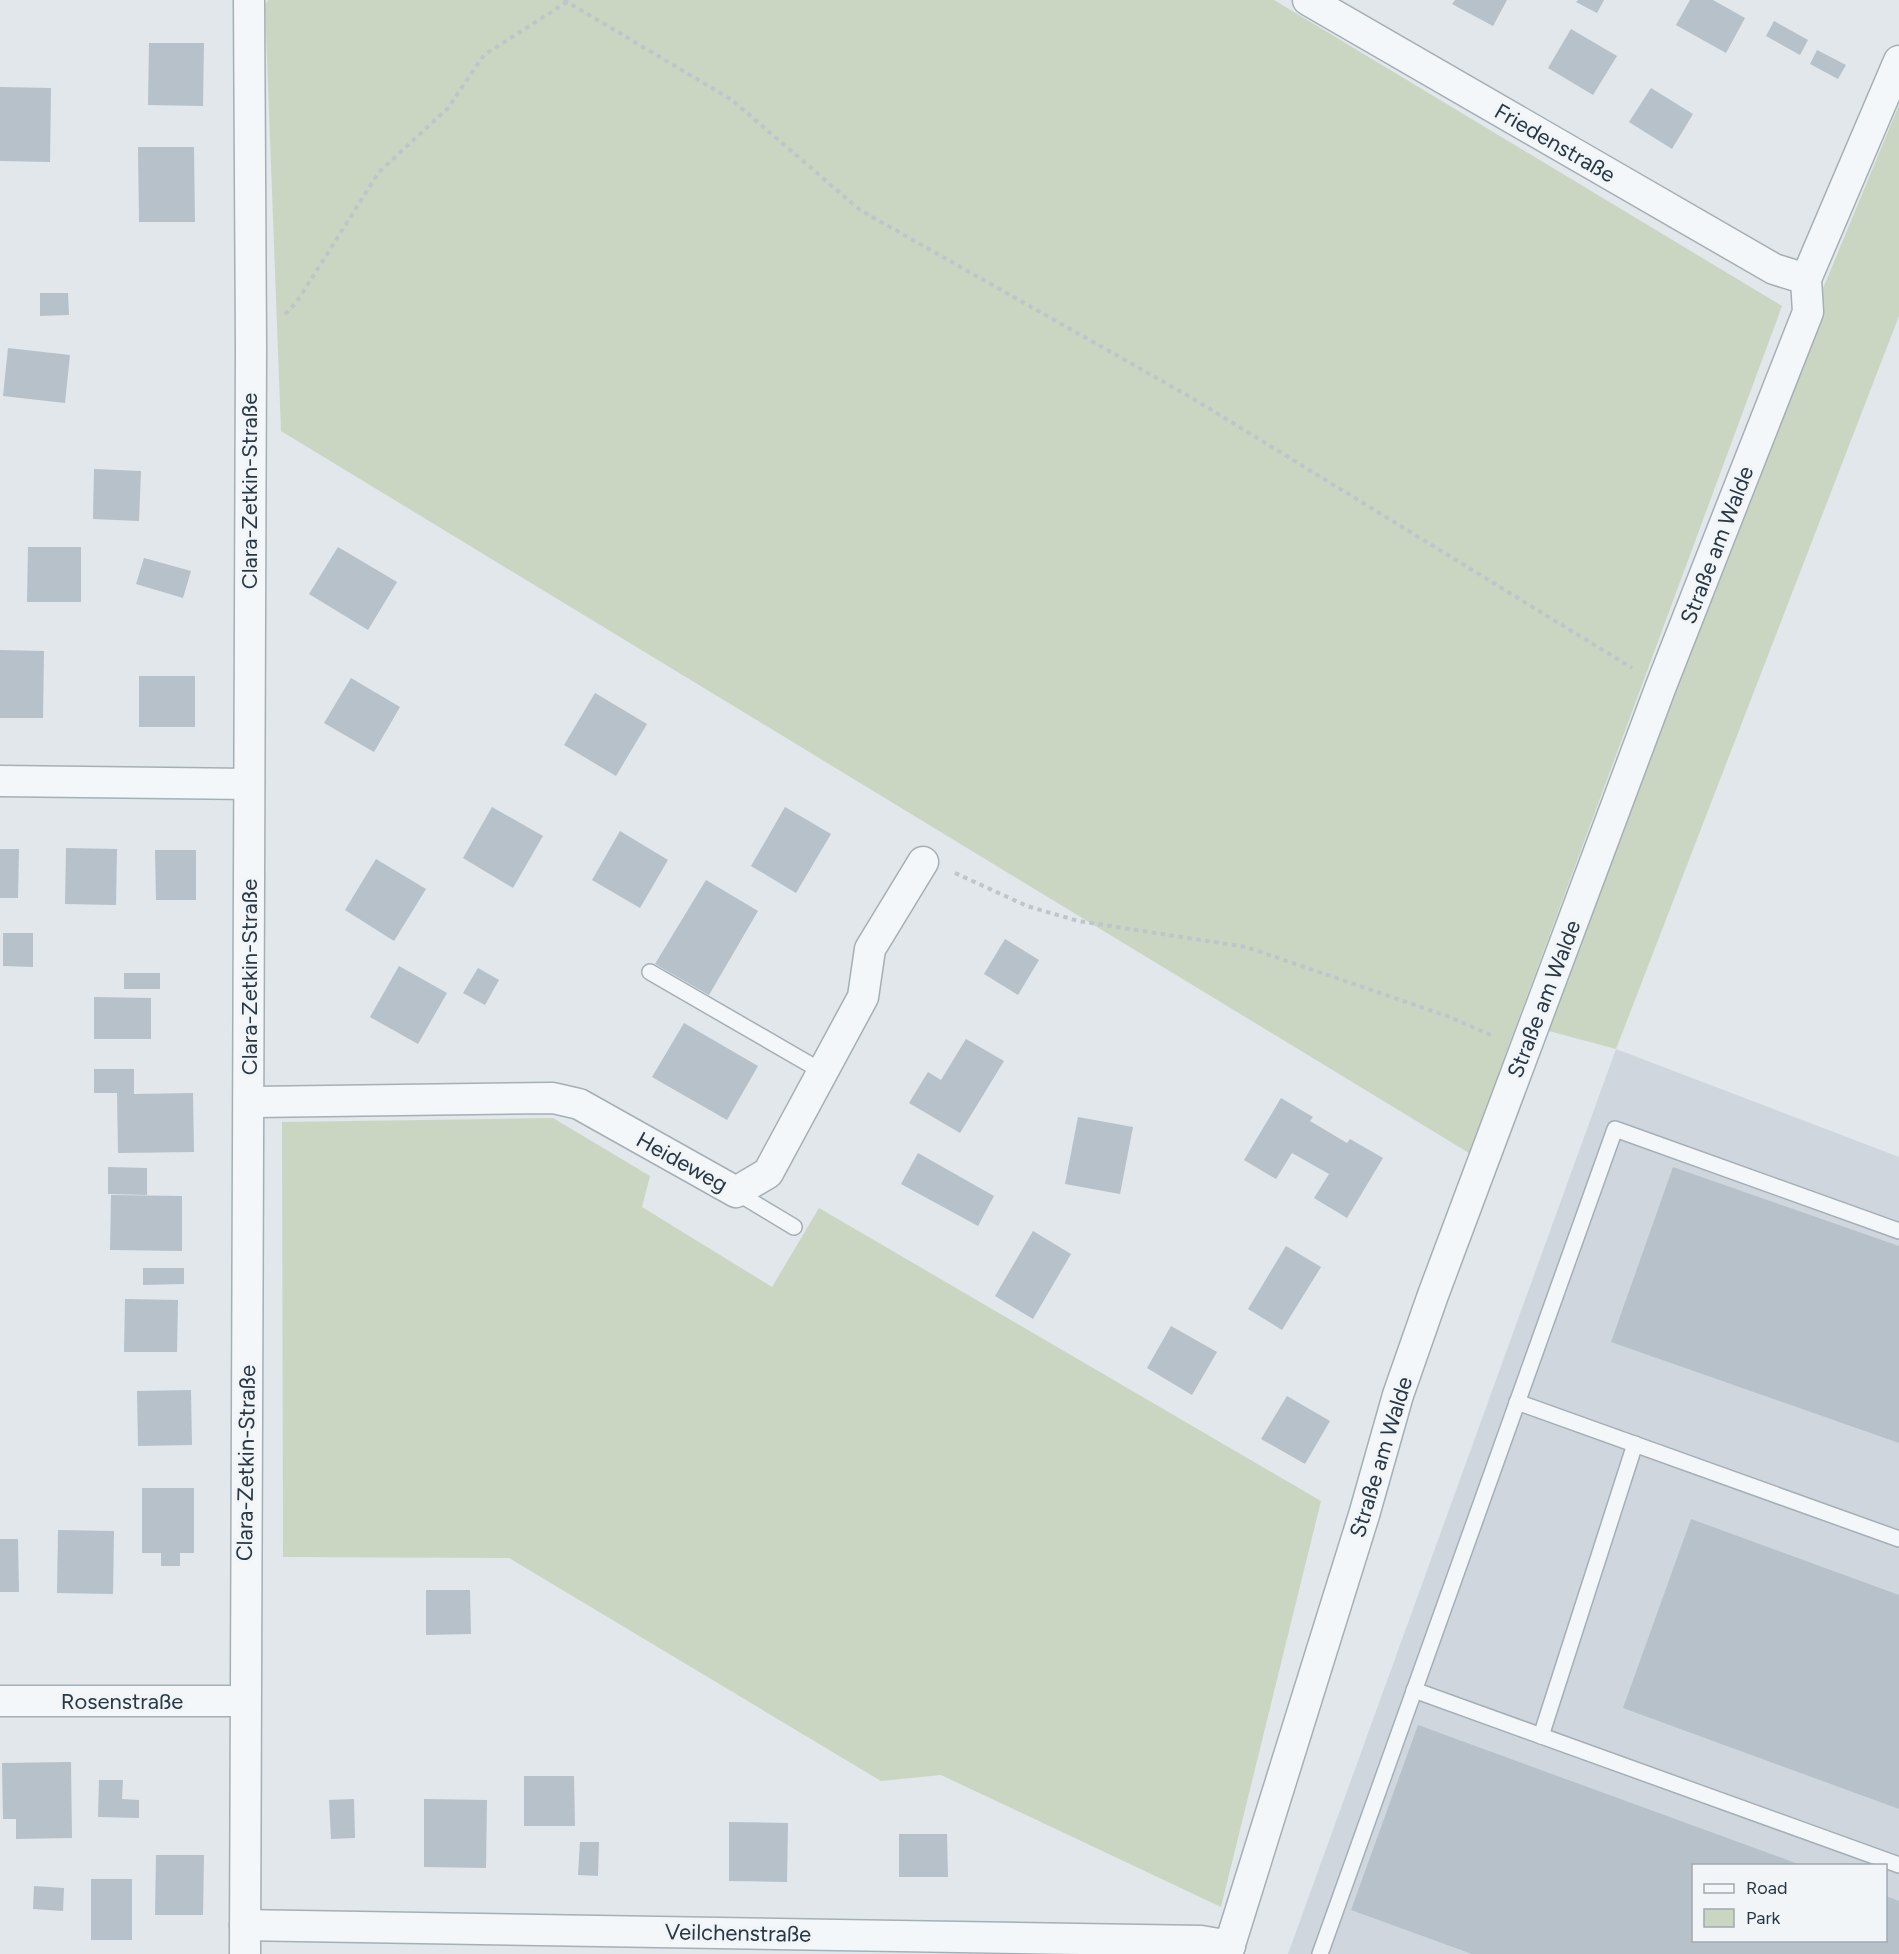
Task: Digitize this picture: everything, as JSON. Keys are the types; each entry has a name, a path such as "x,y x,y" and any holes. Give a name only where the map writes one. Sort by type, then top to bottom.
{"street":[{"name":"Clara-Zetkin-Straße","path":"245,1940 244,1701 249,1102 251,348 249,0"},
{"name":"Friedenstraße","path":"1308,0 1774,268 1806,279"},
{"name":"Straße am Walde","path":"1228,1950 1360,1526 1398,1395 1457,1226 1661,686 1808,312 1806,279 1899,62"},
{"path":"0,781 249,784"},
{"name":"Heideweg","path":"249,1102 553,1098 579,1104 736,1192 768,1173 863,997 870,950 923,862"},
{"name":"Rosenstraße","path":"0,1701 244,1701"},
{"name":"Veilchenstraße","path":"245,1940 1201,1941 1228,1950"}],"lane":[{"path":"650,972 823,1072"},
{"path":"1323,1953 1414,1690 1615,1129 1899,1231"},
{"path":"736,1192 794,1227"},
{"path":"1517,1402 1899,1539"},
{"path":"1541,1736 1635,1444"},
{"path":"1414,1690 1899,1865"}],"path":[{"path":"251,348 296,303 379,172 448,108 484,55 565,1 732,100 860,210 1192,398 1661,686"},
{"path":"923,862 962,876 1027,906 1078,921 1246,947 1447,1016 1525,1050"}],"shaded area":[{"path":"1616,1049 1899,1157 1899,1954 1288,1954"}],"green space":[{"path":"268,0 1274,0 1782,306 1469,1153 281,431 265,5"},
{"path":"1899,105 1899,316 1616,1049 1545,1030 1814,310"},
{"path":"553,1118 650,1176 642,1207 772,1287 819,1208 1321,1501 1221,1907 941,1775 881,1781 509,1558 283,1557 282,1122"}],"building":[{"path":"1455,0 1507,0 1493,26 1452,4"},
{"path":"1578,0 1604,0 1597,13 1576,2"},
{"path":"1690,0 1713,0 1745,18 1726,53 1676,25"},
{"path":"1774,21 1808,40 1800,55 1766,36"},
{"path":"1571,29 1617,56 1593,95 1548,68"},
{"path":"149,43 204,43 203,106 148,105"},
{"path":"1817,50 1846,65 1838,79 1810,64"},
{"path":"0,87 51,88 50,162 0,161"},
{"path":"1651,88 1693,114 1672,149 1629,122"},
{"path":"138,147 194,147 195,222 139,222"},
{"path":"40,293 68,293 69,315 40,316"},
{"path":"8,348 70,355 65,403 3,396"},
{"path":"94,469 141,471 139,521 93,519"},
{"path":"28,547 81,547 81,602 27,602"},
{"path":"338,547 397,582 368,630 309,594"},
{"path":"144,558 191,571 183,598 136,584"},
{"path":"0,650 44,651 43,718 0,718"},
{"path":"139,676 195,676 195,727 139,727"},
{"path":"351,678 400,707 374,752 324,723"},
{"path":"595,693 647,724 616,776 564,745"},
{"path":"492,807 543,836 513,888 463,858"},
{"path":"785,807 831,834 796,893 751,866"},
{"path":"620,831 668,860 640,908 592,880"},
{"path":"66,848 117,849 116,905 65,904"},
{"path":"0,849 19,849 18,898 0,898"},
{"path":"155,850 196,850 196,900 156,900"},
{"path":"376,859 426,889 394,941 345,910"},
{"path":"706,880 758,911 709,995 655,964"},
{"path":"3,933 33,933 33,967 3,966"},
{"path":"1005,939 1039,960 1018,995 984,974"},
{"path":"399,966 447,993 418,1044 370,1017"},
{"path":"478,968 499,980 485,1005 463,993"},
{"path":"124,973 160,973 160,989 124,989"},
{"path":"94,997 151,998 151,1039 94,1039"},
{"path":"684,1023 758,1066 727,1120 652,1077"},
{"path":"966,1039 1004,1061 960,1133 909,1103 928,1072 941,1080"},
{"path":"94,1069 134,1069 134,1094 193,1093 194,1152 118,1153 117,1093 94,1093"},
{"path":"1281,1098 1313,1117 1310,1121 1347,1143 1350,1139 1383,1158 1347,1218 1314,1198 1329,1174 1292,1153 1276,1179 1244,1160"},
{"path":"1078,1117 1133,1127 1120,1194 1065,1184"},
{"path":"918,1153 994,1196 978,1226 901,1184"},
{"path":"108,1167 147,1168 147,1195 108,1194"},
{"path":"1673,1167 1899,1246 1899,1443 1611,1342"},
{"path":"111,1195 182,1196 182,1251 110,1250"},
{"path":"1033,1231 1071,1254 1033,1319 995,1296"},
{"path":"1286,1246 1321,1267 1282,1330 1248,1309"},
{"path":"143,1268 184,1268 184,1284 143,1285"},
{"path":"125,1299 178,1300 177,1352 124,1352"},
{"path":"1171,1326 1217,1352 1192,1395 1147,1368"},
{"path":"191,1390 192,1445 138,1446 137,1391"},
{"path":"1287,1396 1330,1421 1305,1464 1261,1439"},
{"path":"142,1488 194,1488 194,1553 180,1553 180,1566 161,1566 161,1553 142,1553"},
{"path":"1691,1519 1899,1595 1899,1809 1623,1708"},
{"path":"58,1530 114,1531 113,1594 57,1593"},
{"path":"0,1539 18,1539 19,1592 0,1592"},
{"path":"426,1590 470,1590 471,1634 426,1635"},
{"path":"1418,1725 1798,1864 1692,1864 1692,1942 1887,1942 1887,1896 1899,1901 1899,1954 1472,1954 1351,1910"},
{"path":"71,1762 72,1838 16,1839 16,1819 3,1819 2,1763"},
{"path":"524,1776 574,1776 575,1826 524,1826"},
{"path":"99,1780 123,1780 122,1799 139,1800 139,1818 98,1817"},
{"path":"354,1799 355,1838 331,1839 329,1800"},
{"path":"424,1799 487,1800 486,1868 424,1867"},
{"path":"729,1822 788,1823 787,1882 729,1881"},
{"path":"899,1834 947,1834 948,1877 899,1877"},
{"path":"580,1842 599,1842 598,1876 578,1875"},
{"path":"156,1855 204,1855 203,1915 155,1915"},
{"path":"91,1879 132,1879 132,1940 91,1940"},
{"path":"34,1886 64,1888 63,1911 33,1909"}]}
